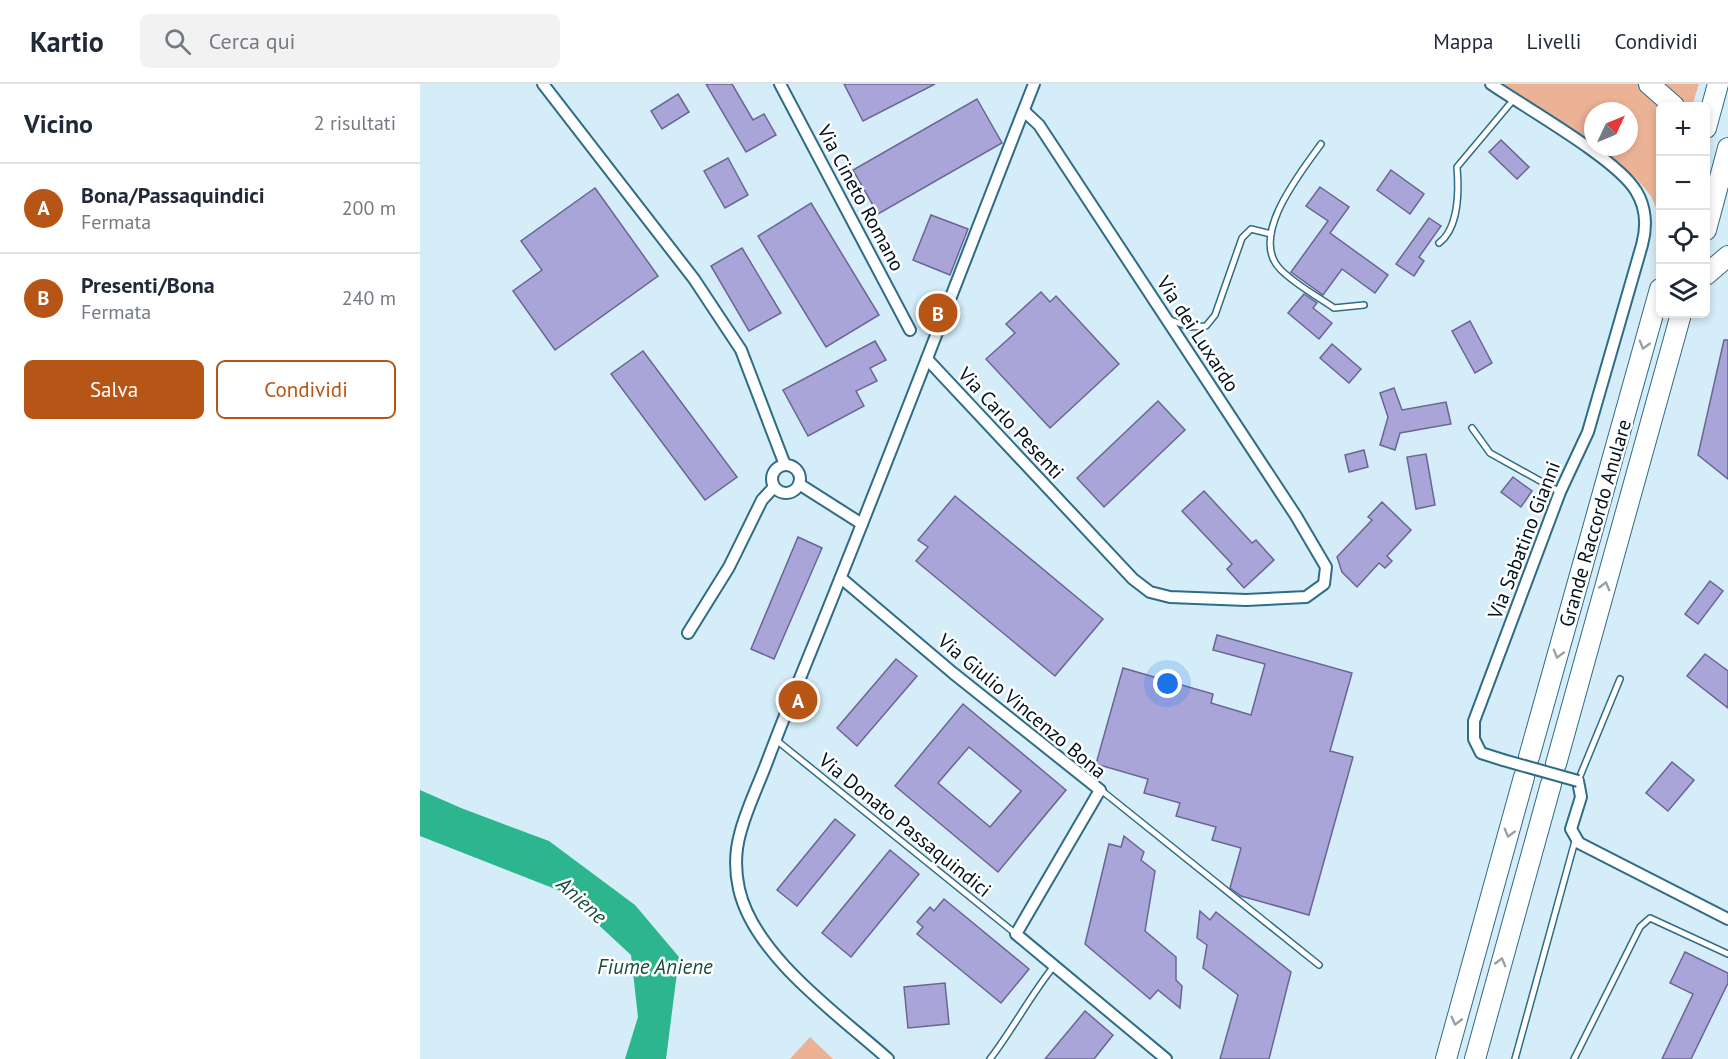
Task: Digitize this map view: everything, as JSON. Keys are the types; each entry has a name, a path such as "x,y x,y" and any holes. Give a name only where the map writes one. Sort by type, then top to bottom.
{"highway":[{"path":"1649,84 1669,102"},
{"path":"1710,113 1718,84"},
{"path":"1710,215 1728,148"},
{"path":"1710,272 1728,256"},
{"name":"Grande Raccordo Anulare","path":"1529,757 1656,303"},
{"name":"Grande Raccordo Anulare","path":"1556,764 1681,318"},
{"path":"1671,349 1685,318"},
{"path":"1446,1059 1524,777"},
{"path":"1474,1059 1551,784"}],"street":[{"path":"543,84 694,279 747,362 763,412 785,465 797,471 799,484 862,524"},
{"name":"Via Cineto Romano","path":"780,84 910,330"},
{"path":"888,1059 813,993 778,957 757,930 743,905 738,886 737,849 740,833 775,740 1034,84"},
{"name":"Via Sabatino Gianni","path":"1491,84 1619,172 1635,190 1645,217 1642,245 1588,432 1560,492 1474,721 1474,739 1481,753 1578,781"},
{"name":"Via dei Luxardo","path":"1024,111 1039,125 1318,551 1327,571 1324,584"},
{"name":"Via Carlo Pesenti","path":"927,359 1133,579 1150,592 1170,597 1271,600 1306,597 1324,584"},
{"path":"785,465 774,471 771,479 774,488 781,493 790,493 799,484"},
{"path":"688,633 729,567 762,500 774,488"},
{"name":"Via Giulio Vincenzo Bona","path":"840,578 953,673 1100,790 1016,934"},
{"path":"1578,781 1581,796 1571,824 1576,839 1592,850 1728,919"},
{"path":"1016,934 1166,1059"}],"lane":[{"path":"1439,243 1446,237 1459,194 1457,167 1514,99"},
{"path":"1322,144 1288,190 1272,225 1270,247 1279,269 1334,308 1364,305"},
{"path":"1165,318 1189,327 1206,326 1215,315 1242,238 1251,229 1271,234"},
{"path":"1472,428 1490,453 1560,492"},
{"path":"1578,781 1620,679"},
{"name":"Via Donato Passaquindici","path":"775,740 1016,934"},
{"path":"1100,790 1319,966"},
{"path":"1515,1059 1576,839"},
{"path":"1574,1059 1640,927 1650,918 1728,954"},
{"path":"990,1059 1014,1028 1026,1002 1054,966"}],"shaded area":[{"path":"1504,84 1640,84 1656,102 1656,208 1651,196 1636,178 1605,156 1638,156 1638,102 1584,102 1584,141"},
{"path":"1660,84 1699,84 1693,102 1680,102"},
{"path":"810,1037 833,1059 790,1059"}],"water":[{"name":"Fiume Aniene","path":"420,790 549,841 635,905 679,957 666,1059 625,1059 638,1017 631,955 563,892 420,836"}],"building":[{"path":"706,84 732,84 753,120 764,114 776,135 746,152"},
{"path":"844,84 935,84 863,121"},
{"path":"678,94 689,112 662,129 651,111"},
{"path":"977,99 1002,143 878,214 853,170"},
{"path":"1501,140 1529,167 1517,179 1489,152"},
{"path":"728,158 748,195 725,208 704,171"},
{"path":"1391,170 1424,194 1410,214 1377,190"},
{"path":"1320,187 1349,207 1330,233 1388,275 1375,293 1342,269 1323,295 1291,272 1328,221 1306,206"},
{"path":"595,188 658,276 555,350 513,291 542,270 521,241"},
{"path":"811,203 879,315 826,347 758,236"},
{"path":"931,215 968,229 950,275 913,260"},
{"path":"1429,218 1441,226 1419,257 1424,261 1414,276 1396,264"},
{"path":"742,248 781,313 749,331 711,266"},
{"path":"1041,292 1050,302 1056,296 1119,364 1050,428 986,359 1015,333 1006,324"},
{"path":"1304,294 1317,303 1313,308 1332,323 1319,339 1288,313"},
{"path":"1470,321 1492,363 1475,373 1452,331"},
{"path":"1724,340 1728,340 1728,479 1698,455"},
{"path":"875,341 886,360 870,368 877,381 856,391 864,406 808,436 783,390"},
{"path":"1332,344 1361,369 1349,383 1320,358"},
{"path":"643,351 737,477 705,500 611,374"},
{"path":"1394,388 1402,410 1446,402 1451,424 1400,433 1395,450 1380,445 1388,417 1380,393"},
{"path":"1158,401 1185,430 1104,507 1077,478"},
{"path":"1364,450 1368,467 1349,472 1345,455"},
{"path":"1426,454 1435,505 1416,509 1407,457"},
{"path":"1513,477 1532,491 1521,507 1501,492"},
{"path":"1204,491 1252,543 1256,540 1274,560 1244,588 1227,569 1232,564 1182,511"},
{"path":"955,496 1103,619 1055,676 916,561 928,547 918,540"},
{"path":"1382,502 1411,530 1387,556 1392,561 1385,568 1379,563 1357,587 1342,572 1337,557 1372,520 1368,517"},
{"path":"798,537 822,548 774,659 751,649"},
{"path":"1710,581 1723,591 1698,624 1685,614"},
{"path":"1217,635 1352,673 1330,751 1353,757 1309,915 1241,896 1230,888 1241,848 1212,840 1216,827 1176,816 1180,803 1144,793 1148,779 1096,764 1123,668 1213,694 1211,703 1251,715 1265,664 1213,650"},
{"path":"1705,654 1728,671 1728,708 1687,676"},
{"path":"896,659 917,676 857,746 837,728"},
{"path":"963,704 1066,790 998,872 895,786","holes":["969,747 1021,791 990,827 938,783"]},
{"path":"1672,762 1694,780 1668,811 1646,793"},
{"path":"835,819 855,835 797,906 777,890"},
{"path":"1124,836 1144,852 1141,860 1155,871 1145,931 1176,957 1176,980 1182,986 1180,1008 1158,990 1150,999 1085,944 1109,844 1121,847"},
{"path":"890,850 919,874 851,957 822,933"},
{"path":"944,899 1029,969 1001,1003 917,934 923,927 917,922 930,907 934,911"},
{"path":"1200,911 1210,920 1216,912 1291,972 1269,1059 1220,1059 1238,995 1203,968 1207,945 1197,938"},
{"path":"1685,952 1728,973 1728,983 1691,1059 1662,1059 1693,994 1670,983"},
{"path":"945,983 949,1024 908,1028 904,987"},
{"path":"1085,1011 1113,1035 1094,1059 1045,1059"}],"place":[{"name":"Presenti/Bona","path":"938,313"},
{"name":"Bona/Passaquindici","path":"798,700"}],"water label":[{"name":"Aniene","path":"582,900"}]}
